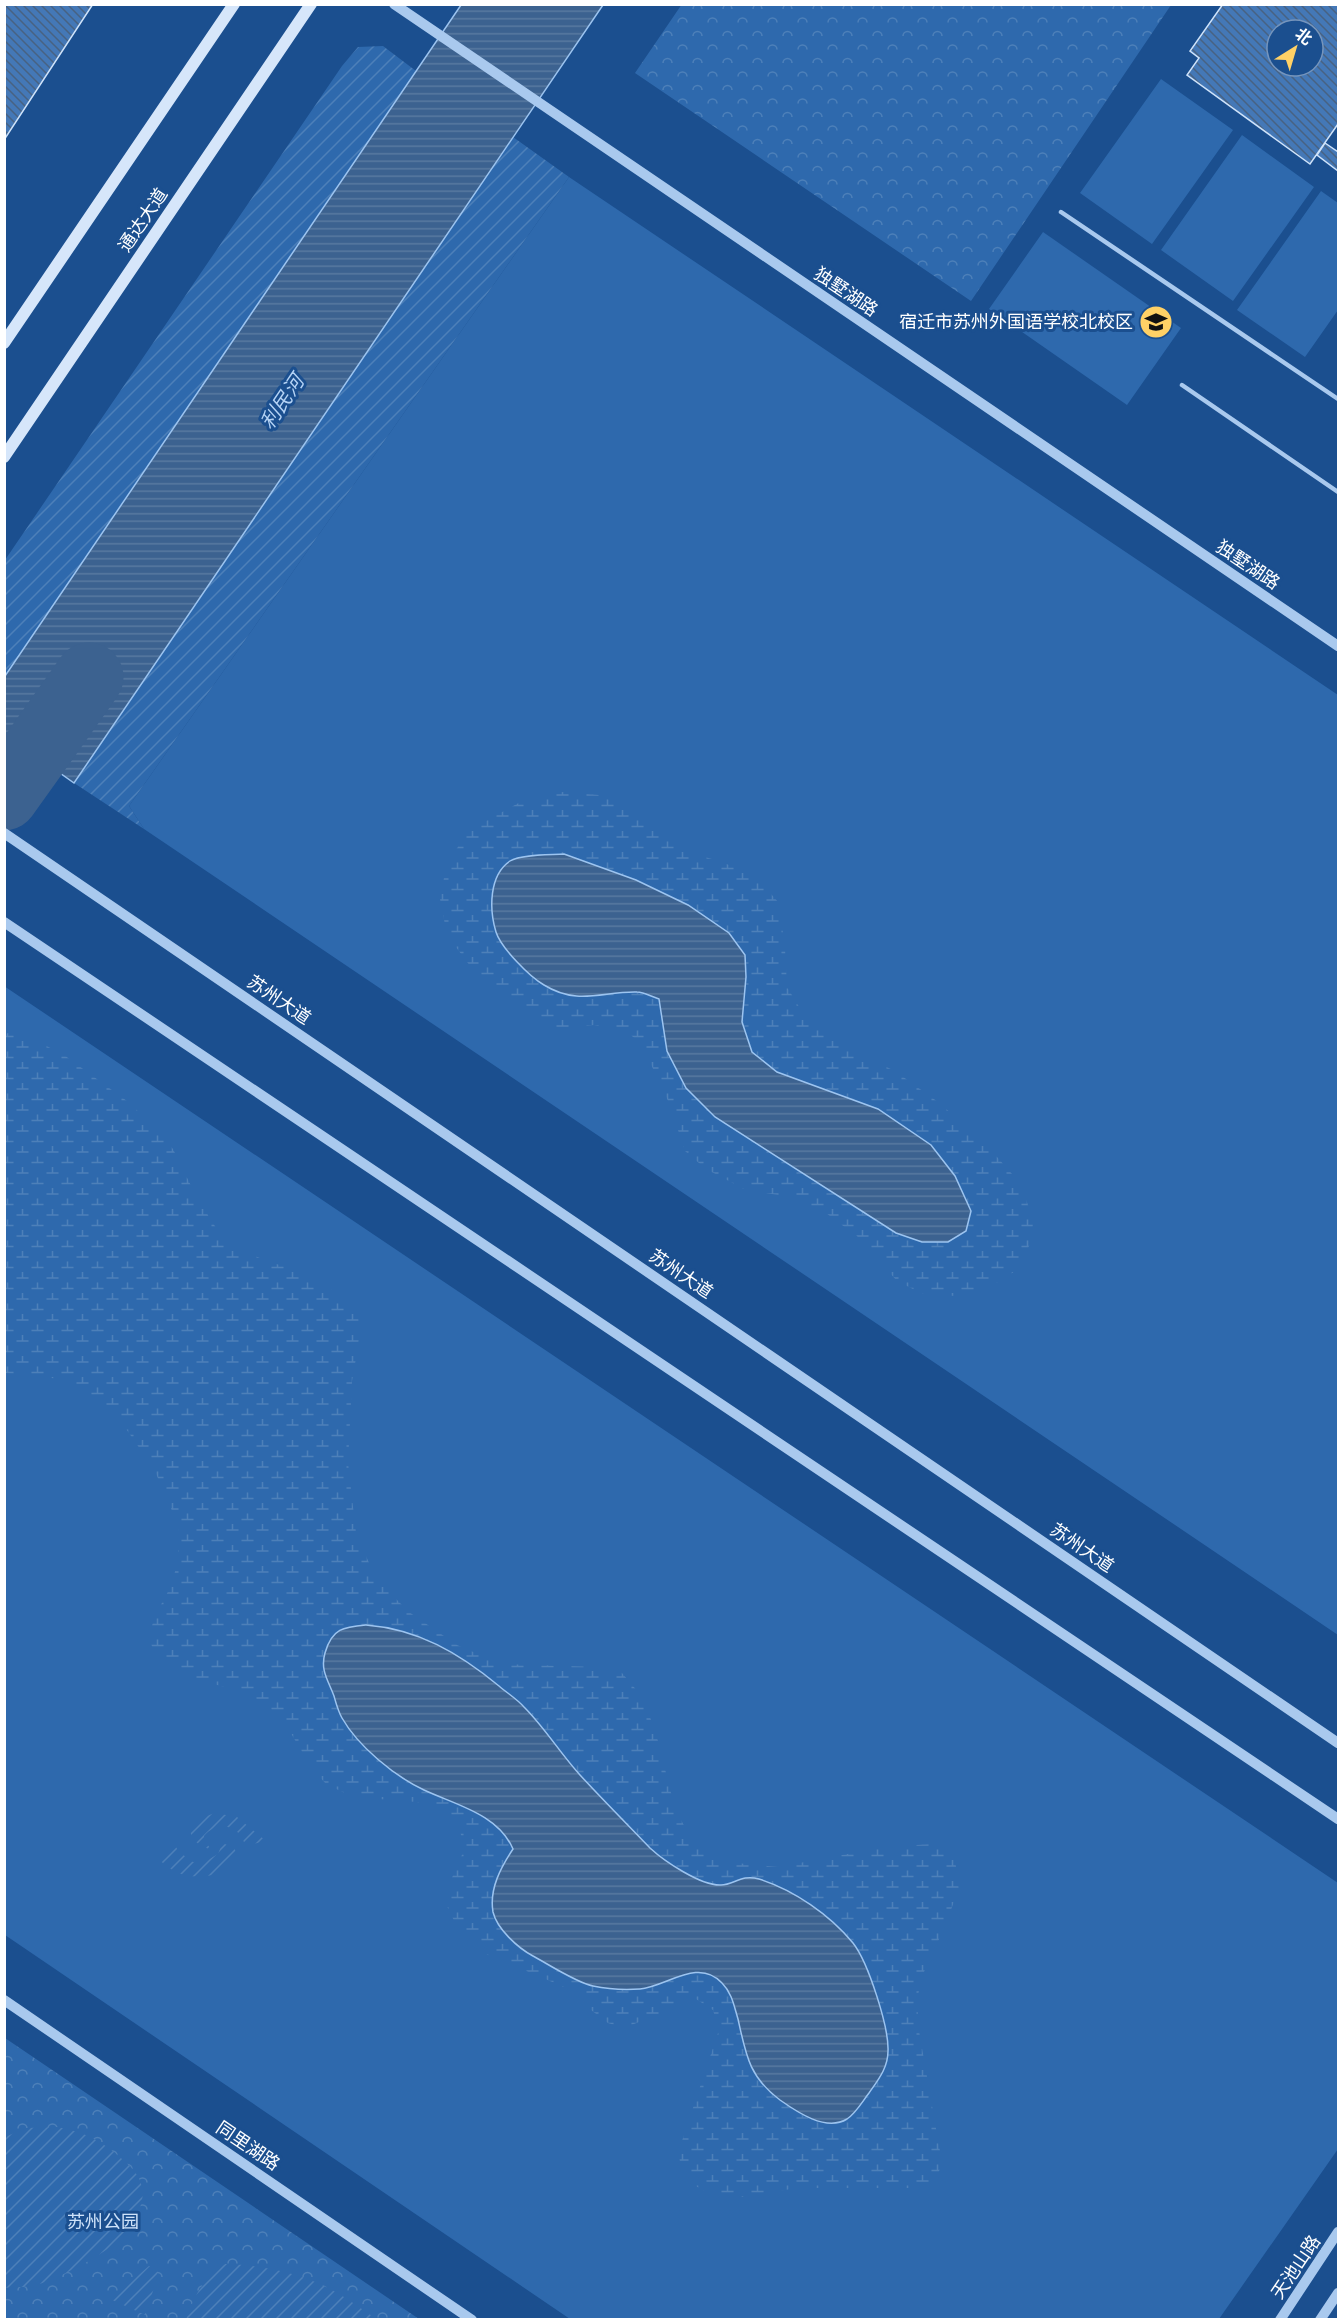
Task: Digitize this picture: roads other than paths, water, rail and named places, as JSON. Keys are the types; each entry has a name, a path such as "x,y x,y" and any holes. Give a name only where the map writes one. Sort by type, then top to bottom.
{"main road":[{"path":"4,344 234,4"},
{"name":"通达大道","path":"4,457 311,4"}],"street":[{"name":"独墅湖路","path":"394,4 1338,646"},
{"name":"苏州大道","path":"4,832 1338,1743"},
{"path":"4,922 1338,1819"},
{"name":"同里湖路","path":"4,2000 472,2319"},
{"name":"天池山路","path":"1280,2319 1338,2232"},
{"path":"1320,2319 1338,2293"}],"lane":[{"path":"1060,212 1338,399"},
{"path":"1182,385 1338,492"}],"water":[{"path":"461,5 603,5 74,783 5,734 5,676"},
{"path":"564,854 636,880 688,905 729,933 745,955 746,977 742,1022 752,1052 777,1072 878,1109 931,1145 955,1176 971,1211 966,1231 948,1242 922,1242 896,1233 715,1117 686,1088 667,1051 659,999 637,992 590,996 568,995 544,985 524,969 510,954 496,932 492,913 494,884 503,867 510,861 528,856"},
{"path":"366,1625 385,1627 420,1637 453,1653 484,1674 521,1704 573,1767 650,1848 673,1866 693,1877 713,1884 726,1885 753,1878 772,1884 822,1913 844,1933 859,1952 871,1979 885,2027 888,2051 882,2074 853,2114 839,2122 821,2122 812,2119 780,2100 761,2083 750,2064 730,1995 722,1983 713,1976 692,1973 640,1989 598,1987 579,1981 527,1953 509,1937 495,1918 492,1903 497,1879 513,1849 506,1837 487,1819 424,1790 389,1768 357,1739 337,1707 325,1675 325,1653 331,1638 340,1630"}],"waterway":[{"name":"利民河","path":"4,796 89,677"}],"place":[{"name":"宿迁市苏州外国语学校北校区","path":"1156,322"}],"park label":[{"name":"苏州公园","path":"103,2222"}]}
